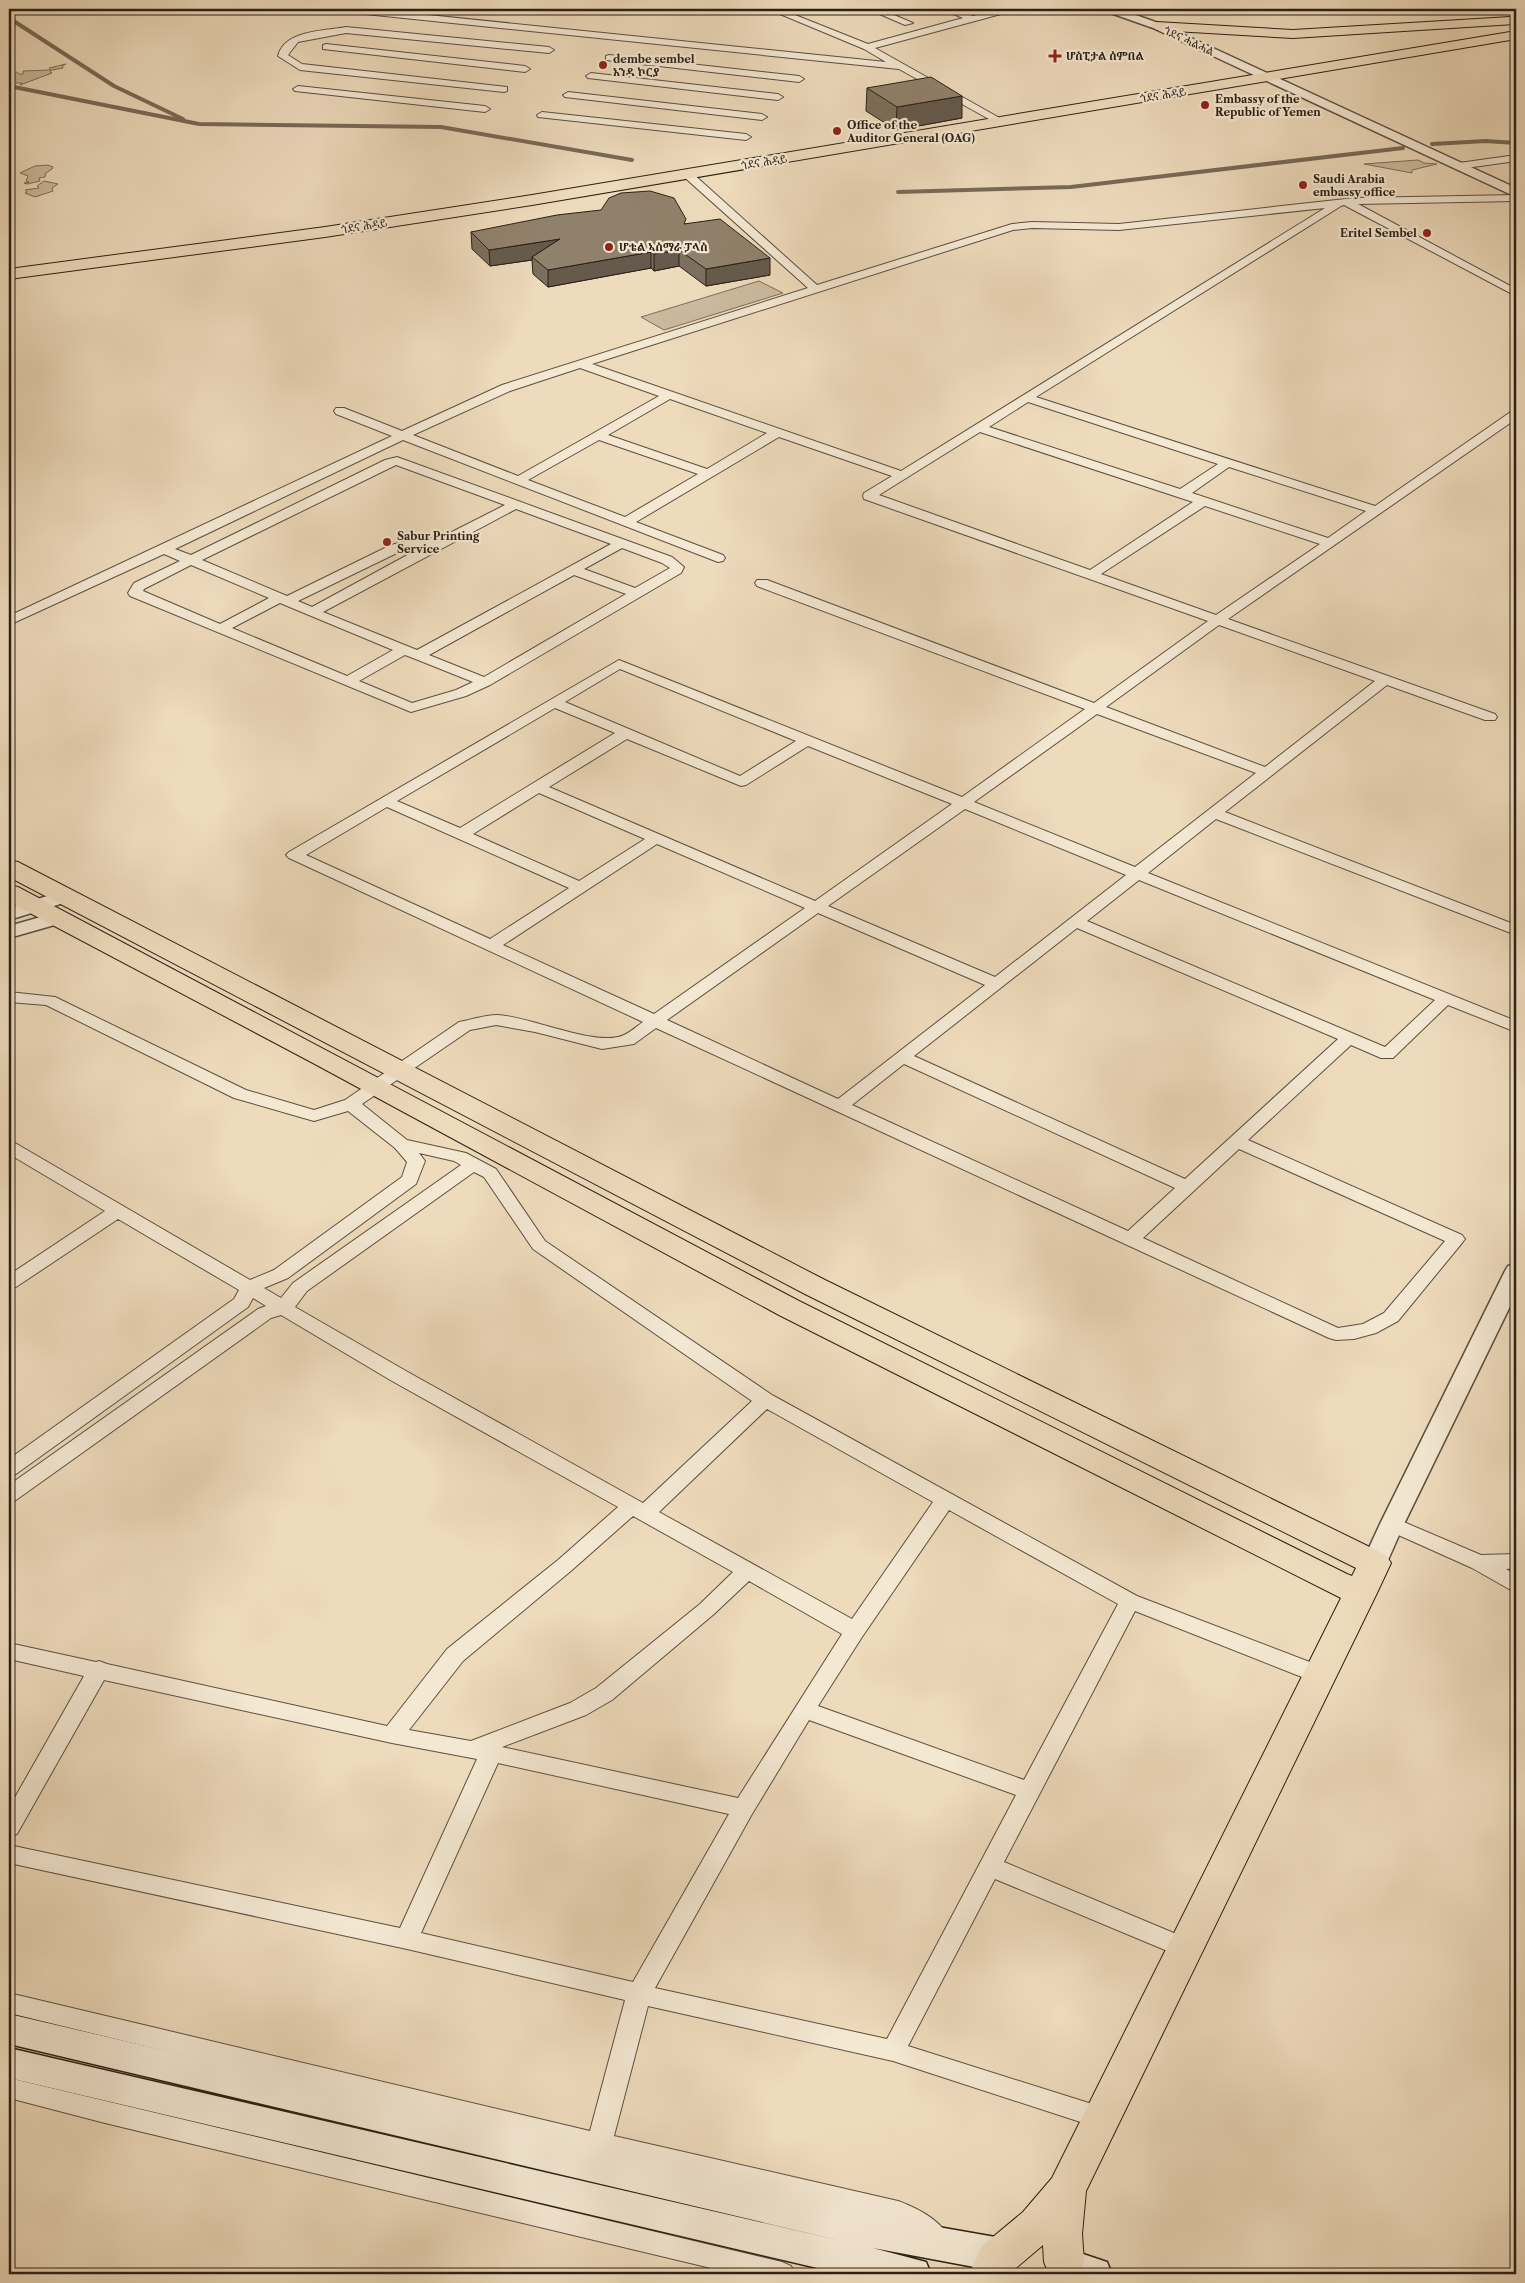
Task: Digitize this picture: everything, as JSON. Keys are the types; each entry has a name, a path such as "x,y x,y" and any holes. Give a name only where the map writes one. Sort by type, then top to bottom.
{"main road":[{"path":"1157,26 1293,34 1516,20"},
{"name":"ጎደና ሕዳይ","path":"9,274 332,231 687,174 1516,35"},
{"path":"9,867 41,909 401,1071 815,1286 1368,1578"},
{"path":"9,892 798,1312 1060,1446 1334,1582 1368,1578"},
{"path":"999,2260 1037,2225 1066,2190 1368,1578"},
{"path":"9,2029 861,2229 947,2246 999,2260"},
{"path":"9,2063 913,2274"},
{"path":"1066,2190 1062,2234 1074,2269"},
{"path":"999,2260 1020,2245 1034,2245 1047,2249 1059,2256 1074,2269"}],"street":[{"path":"346,9 479,23 716,58 799,78"},
{"path":"773,9 867,47 1000,121"},
{"path":"786,14 805,9"},
{"path":"873,9 908,23"},
{"path":"946,9 974,19"},
{"path":"867,47 1008,9"},
{"name":"ጎደና ሓልሓል","path":"1109,9 1157,26 1516,193"},
{"path":"391,99 479,23"},
{"path":"300,67 346,30"},
{"path":"525,69 300,67 283,56 286,47 304,37 346,30 549,50"},
{"path":"319,52 425,69 504,89"},
{"path":"610,58 716,58 901,66"},
{"path":"666,106 716,58"},
{"path":"591,76 746,137"},
{"path":"298,89 484,109"},
{"path":"568,96 762,117"},
{"path":"542,115 778,97"},
{"path":"1459,166 1516,158"},
{"path":"687,174 815,289"},
{"path":"9,622 403,434 506,388 1022,225 1118,226 1343,202 1516,198"},
{"path":"1343,202 1516,293"},
{"path":"1343,202 869,496 1490,717"},
{"path":"579,364 902,475"},
{"path":"519,480 669,395"},
{"path":"1026,398 1378,511"},
{"path":"340,411 718,558"},
{"path":"9,1013 12,997 49,1000 240,1094 314,1116 351,1104 465,1026 496,1020 535,1027 602,1044 628,1040 964,803 1218,620 1516,414"},
{"path":"978,427 1331,543"},
{"path":"626,522 778,432"},
{"path":"597,435 708,474"},
{"path":"393,462 410,464 622,543 667,560 677,567 673,574 485,682 461,693 411,708 135,592 139,586 190,560 393,462"},
{"path":"1182,494 1227,463"},
{"path":"1091,575 1203,501"},
{"path":"312,612 516,504"},
{"path":"220,629 396,548 420,542 440,543"},
{"path":"418,655 622,543"},
{"path":"164,549 403,650 485,682"},
{"path":"574,570 638,594"},
{"path":"762,583 1266,772"},
{"path":"348,682 403,650"},
{"path":"1237,1142 1456,1239 1391,1316 1369,1329 1336,1334 1132,1238 294,855 619,664 1516,1027"},
{"path":"841,1105 997,984 1074,921 1385,680"},
{"path":"554,702 741,782 807,740"},
{"path":"462,834 626,733"},
{"path":"539,788 997,984"},
{"path":"386,801 580,887"},
{"path":"1214,813 1516,930"},
{"path":"490,946 656,838"},
{"path":"9,932 41,909"},
{"path":"1074,921 1387,1054 1446,998"},
{"path":"1132,1238 1349,1038"},
{"path":"902,1057 1188,1187"},
{"path":"9,1469 241,1303 246,1293 251,1289 265,1279 282,1274 410,1180 416,1161 401,1144 351,1104"},
{"path":"401,1144 460,1157 490,1173 539,1245 765,1400 1130,1601 1320,1675"},
{"path":"9,1146 399,1376 855,1631"},
{"path":"9,1496 265,1313 282,1307 296,1296 300,1287 474,1164"},
{"path":"9,1283 119,1210"},
{"path":"1368,1578 1392,1524 1516,1272"},
{"path":"392,1735 455,1655 571,1560 639,1510 765,1400"},
{"path":"599,2144 639,1994 744,1808 804,1710 855,1631 946,1500"},
{"path":"1392,1524 1479,1562 1516,1584"},
{"path":"1479,1562 1516,1561"},
{"path":"407,1939 481,1752 578,1709 604,1694 694,1620 747,1571"},
{"path":"893,2051 1130,1601"},
{"path":"9,1651 99,1669 392,1735 744,1808"},
{"path":"9,1828 99,1669"},
{"path":"804,1710 1030,1791"},
{"path":"9,1854 407,1939 893,2051 1102,2118"},
{"path":"991,1867 1186,1948"},
{"path":"9,2003 599,2144 898,2212 915,2219 925,2230 947,2246"},
{"path":"9,2088 124,2117 599,2228 782,2274"}],"shaded area":[{"path":"66,64 62,66 63,68 52,70 50,72 52,73 20,85 22,83 9,83 9,72 23,74 23,71 51,70 49,68"},
{"path":"1418,160 1424,163 1437,164 1412,170 1412,173 1364,164"},
{"path":"48,165 53,167 46,173 45,177 39,178 40,181 24,183 29,182 26,181 28,176 20,173 35,166"},
{"path":"44,181 58,184 52,188 53,191 35,197 25,193 27,192 25,190 39,188 37,186"},
{"path":"759,281 783,293 664,330 641,317"}],"building":[{"path":"931,77 962,96 897,107 867,88"},
{"path":"650,191 674,198 686,219 684,224 720,219 770,258 706,269 679,250 654,254 651,252 548,270 532,257 560,239 489,250 471,232 557,215 601,210 609,198 621,193"}],"waterway":[{"path":"9,18 114,86 183,119"},
{"path":"9,86 199,124 441,127 632,160"},
{"path":"1432,144 1486,141 1516,143"},
{"path":"898,192 1071,187 1403,148"}],"place":[{"name":"ሆስፒታል ሰምበል","path":"1055,56"},
{"name":"dembe sembel አንዳ ኮርያ","path":"603,65"},
{"name":"Embassy of the Republic of Yemen","path":"1205,105"},
{"name":"Office of the Auditor General (OAG)","path":"837,131"},
{"name":"Saudi Arabia embassy office","path":"1303,185"},
{"name":"Eritel Sembel","path":"1427,233"},
{"name":"ሆቴል ኣስማራ ፓላስ","path":"609,247"},
{"name":"Sabur Printing Service","path":"387,542"}]}
